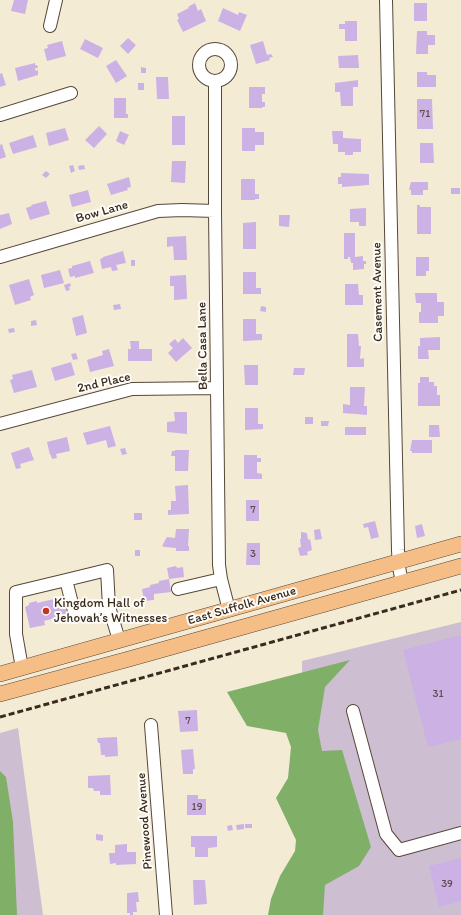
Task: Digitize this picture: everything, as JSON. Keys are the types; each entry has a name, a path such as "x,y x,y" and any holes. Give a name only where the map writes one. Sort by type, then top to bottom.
{"main road":[{"name":"East Suffolk Avenue","path":"0,674 461,544"},
{"name":"East Suffolk Avenue","path":"0,694 461,566"}],"street":[{"path":"50,26 56,0"},
{"name":"Casement Avenue","path":"386,0 398,562 402,583"},
{"name":"Bella Casa Lane","path":"215,82 219,564 221,579 229,610"},
{"path":"0,115 71,93"},
{"name":"Bow Lane","path":"0,257 158,211 215,211"},
{"name":"2nd Place","path":"0,424 132,389 217,388"},
{"path":"22,668 16,634 16,592 107,570 109,607 119,640"},
{"path":"178,589 221,579"},
{"path":"66,580 74,615 109,607"},
{"path":"353,711 386,834 399,850 461,833"},
{"name":"Pinewood Avenue","path":"151,725 166,915"}],"shaded area":[{"path":"461,622 461,915 305,915 302,661"},
{"path":"18,728 43,915 0,915 0,733"}],"green space":[{"path":"350,660 325,687 318,730 322,751 342,750 371,847 359,866 325,885 323,915 268,915 271,899 280,876 295,851 296,840 276,798 288,778 291,747 286,733 247,726 227,692"},
{"path":"0,771 6,777 13,822 17,915 0,915"}],"building":[{"path":"14,0 28,0 25,14 11,11"},
{"path":"195,3 198,11 201,9 206,21 183,32 177,20 179,19 177,14"},
{"path":"414,3 427,3 427,21 414,21"},
{"path":"223,8 238,15 239,12 247,15 240,31 218,21"},
{"path":"345,21 357,21 357,41 345,41 345,29 339,29 339,24 345,24"},
{"path":"417,31 427,31 427,35 435,35 435,45 428,45 428,54 416,54"},
{"path":"128,38 136,45 128,54 120,46"},
{"path":"85,39 103,48 98,58 80,49"},
{"path":"62,41 66,56 47,61 44,49 48,48 47,45"},
{"path":"263,41 267,55 271,54 273,57 269,58 270,60 256,64 250,45"},
{"path":"358,55 359,68 339,68 338,56"},
{"path":"116,60 127,76 116,83 106,66"},
{"path":"35,63 38,68 35,68 36,71 38,70 38,75 18,81 15,68"},
{"path":"141,67 146,68 146,73 141,73"},
{"path":"417,72 427,72 427,75 436,75 436,87 417,87"},
{"path":"2,73 6,85 0,87 0,74"},
{"path":"156,77 168,77 169,99 157,99"},
{"path":"358,80 358,87 353,87 353,106 341,106 340,92 335,92 335,83"},
{"path":"138,83 144,83 144,90 138,90"},
{"path":"249,87 265,87 265,94 262,94 262,102 265,102 265,107 249,108"},
{"path":"114,98 126,98 126,114 128,114 128,118 114,118"},
{"path":"417,99 432,99 433,129 417,129"},
{"path":"172,116 185,116 185,145 172,145"},
{"path":"99,126 107,134 94,148 85,140"},
{"path":"65,128 69,140 49,146 46,133"},
{"path":"242,128 255,128 255,132 264,132 264,145 255,145 255,151 242,151"},
{"path":"120,131 129,135 124,145 116,141"},
{"path":"332,131 343,131 343,138 361,139 361,152 353,152 353,155 345,155 345,152 338,152 338,144 333,144"},
{"path":"33,135 37,147 13,154 9,143"},
{"path":"420,143 433,143 434,163 420,163"},
{"path":"2,144 6,157 0,159 0,145"},
{"path":"172,161 186,161 185,183 171,182"},
{"path":"73,165 75,171 71,173 69,166"},
{"path":"84,165 85,169 79,170 78,166"},
{"path":"46,171 50,174 46,178 42,175"},
{"path":"341,173 369,174 369,185 342,187 342,184 338,184 338,177 341,177"},
{"path":"129,177 131,187 127,188 128,190 111,195 107,184"},
{"path":"241,179 255,179 255,194 259,194 259,199 241,200"},
{"path":"411,182 428,182 428,190 423,190 423,195 411,195 411,190 409,190"},
{"path":"451,188 460,188 460,194 451,194"},
{"path":"88,190 91,202 72,207 69,195"},
{"path":"46,201 50,214 30,220 26,208"},
{"path":"417,205 420,205 420,207 431,207 431,234 417,234"},
{"path":"366,208 366,226 359,226 359,222 350,222 350,209"},
{"path":"9,213 12,224 0,229 0,215"},
{"path":"279,215 290,215 289,227 279,226"},
{"path":"256,222 256,249 243,249 243,223"},
{"path":"344,233 355,233 355,257 363,256 363,261 366,261 366,264 364,264 364,269 353,270 353,263 351,263 350,257 348,257 348,259 344,259"},
{"path":"186,236 187,260 174,260 173,246 167,247 167,237"},
{"path":"123,251 126,263 116,265 118,270 112,271 111,267 102,269 100,259"},
{"path":"416,257 429,257 429,271 426,271 426,276 416,276"},
{"path":"131,260 135,260 135,266 131,266"},
{"path":"90,261 94,273 75,278 75,276 70,277 68,269 72,268 72,266"},
{"path":"60,270 64,283 44,288 41,275"},
{"path":"243,272 256,272 256,288 261,288 261,294 243,294"},
{"path":"186,275 187,299 174,300 174,286 170,286 170,276"},
{"path":"29,279 34,295 30,297 31,300 15,305 9,285"},
{"path":"70,283 70,290 66,291 64,285"},
{"path":"345,284 358,284 359,295 363,295 363,305 345,305"},
{"path":"415,293 437,293 437,302 444,302 444,316 438,316 438,323 419,323 421,303 416,303"},
{"path":"120,304 121,309 114,310 113,305"},
{"path":"261,306 266,307 266,312 260,311"},
{"path":"83,315 87,333 76,336 72,318"},
{"path":"243,319 256,319 256,334 262,334 262,340 243,341"},
{"path":"36,320 37,325 31,326 31,321"},
{"path":"14,328 15,332 9,333 8,329"},
{"path":"347,334 358,334 359,346 361,346 360,359 364,358 364,367 347,367"},
{"path":"440,337 440,350 428,350 429,359 418,359 418,346 420,346 420,338"},
{"path":"183,338 192,348 176,362 168,353 173,348 169,344 175,339 178,343"},
{"path":"130,341 139,341 139,349 152,349 152,361 128,361 128,349 131,349"},
{"path":"109,349 114,366 90,372 87,360 103,355 102,351"},
{"path":"76,353 78,359 73,360 71,354"},
{"path":"71,362 75,375 55,381 51,368"},
{"path":"244,365 258,365 258,385 245,385"},
{"path":"294,368 305,368 304,375 293,375"},
{"path":"32,370 37,387 14,393 10,380 13,379 12,375"},
{"path":"420,377 429,377 429,382 434,382 434,386 437,386 437,395 440,395 440,406 418,406 418,383 420,383"},
{"path":"350,387 365,387 364,406 367,406 367,415 343,413 343,404 350,405"},
{"path":"245,408 258,408 258,424 263,424 263,429 245,430"},
{"path":"174,412 187,412 187,434 167,432 167,422 175,421"},
{"path":"305,417 313,417 313,424 305,424"},
{"path":"321,421 329,421 328,426 321,426"},
{"path":"429,425 439,425 440,437 429,437"},
{"path":"110,426 116,446 108,448 106,440 87,445 83,433"},
{"path":"345,427 366,427 366,435 345,435"},
{"path":"67,437 70,451 56,454 57,458 52,459 47,442"},
{"path":"412,440 432,440 432,453 412,453 412,451 410,451"},
{"path":"29,447 34,460 20,464 21,468 16,469 11,453"},
{"path":"125,448 127,454 122,455 120,449"},
{"path":"189,450 188,471 175,471 175,456 171,456 172,451"},
{"path":"244,455 257,455 257,458 261,458 261,462 257,462 257,473 262,474 262,479 244,479"},
{"path":"188,485 189,514 168,515 168,510 171,510 171,501 176,501 175,486"},
{"path":"246,500 259,500 259,521 246,521"},
{"path":"134,513 142,513 142,520 134,520"},
{"path":"375,521 379,537 371,539 368,527 364,528 363,524"},
{"path":"422,524 425,536 417,538 415,526"},
{"path":"176,529 189,529 189,551 176,551 176,548 162,546 167,537 175,538"},
{"path":"320,529 322,539 315,540 314,530"},
{"path":"301,532 307,533 308,540 310,539 312,550 307,552 308,555 300,556 298,548 301,547"},
{"path":"247,543 260,543 260,565 246,565"},
{"path":"135,550 140,550 140,556 135,556"},
{"path":"176,566 177,568 183,567 184,577 169,579 167,568"},
{"path":"169,579 171,592 154,594 154,600 144,601 142,589 159,583 159,581"},
{"name":"Kingdom Hall of Jehovah’s Witnesses","path":"63,597 67,615 44,621 45,625 30,628 25,607 29,605 29,603 37,601 37,603"},
{"path":"461,635 461,739 428,747 403,650"},
{"path":"197,710 198,731 180,732 178,711"},
{"path":"117,737 118,756 105,757 105,755 101,755 100,743 98,743 97,738"},
{"path":"193,749 195,769 193,769 193,774 183,774 181,750"},
{"path":"110,775 111,795 100,795 100,791 94,791 93,788 88,788 88,776"},
{"path":"187,795 198,795 198,799 206,799 206,815 187,815"},
{"path":"244,824 244,829 237,830 236,825"},
{"path":"245,824 252,824 252,828 245,828"},
{"path":"232,825 233,830 228,831 227,826"},
{"path":"96,834 103,835 103,841 96,840"},
{"path":"191,836 217,836 217,847 208,848 208,857 195,857 195,847 191,847"},
{"path":"127,844 127,852 136,852 136,864 110,864 109,853 115,853 115,845"},
{"path":"461,858 461,901 439,907 429,866"},
{"path":"193,880 205,880 207,904 194,905"},
{"path":"138,892 139,902 136,902 137,912 133,912 133,915 130,915 130,913 127,913 127,893"}],"railway":[{"path":"0,717 461,590"}],"place":[{"name":"Kingdom Hall of Jehovah’s Witnesses","path":"46,611"}]}
